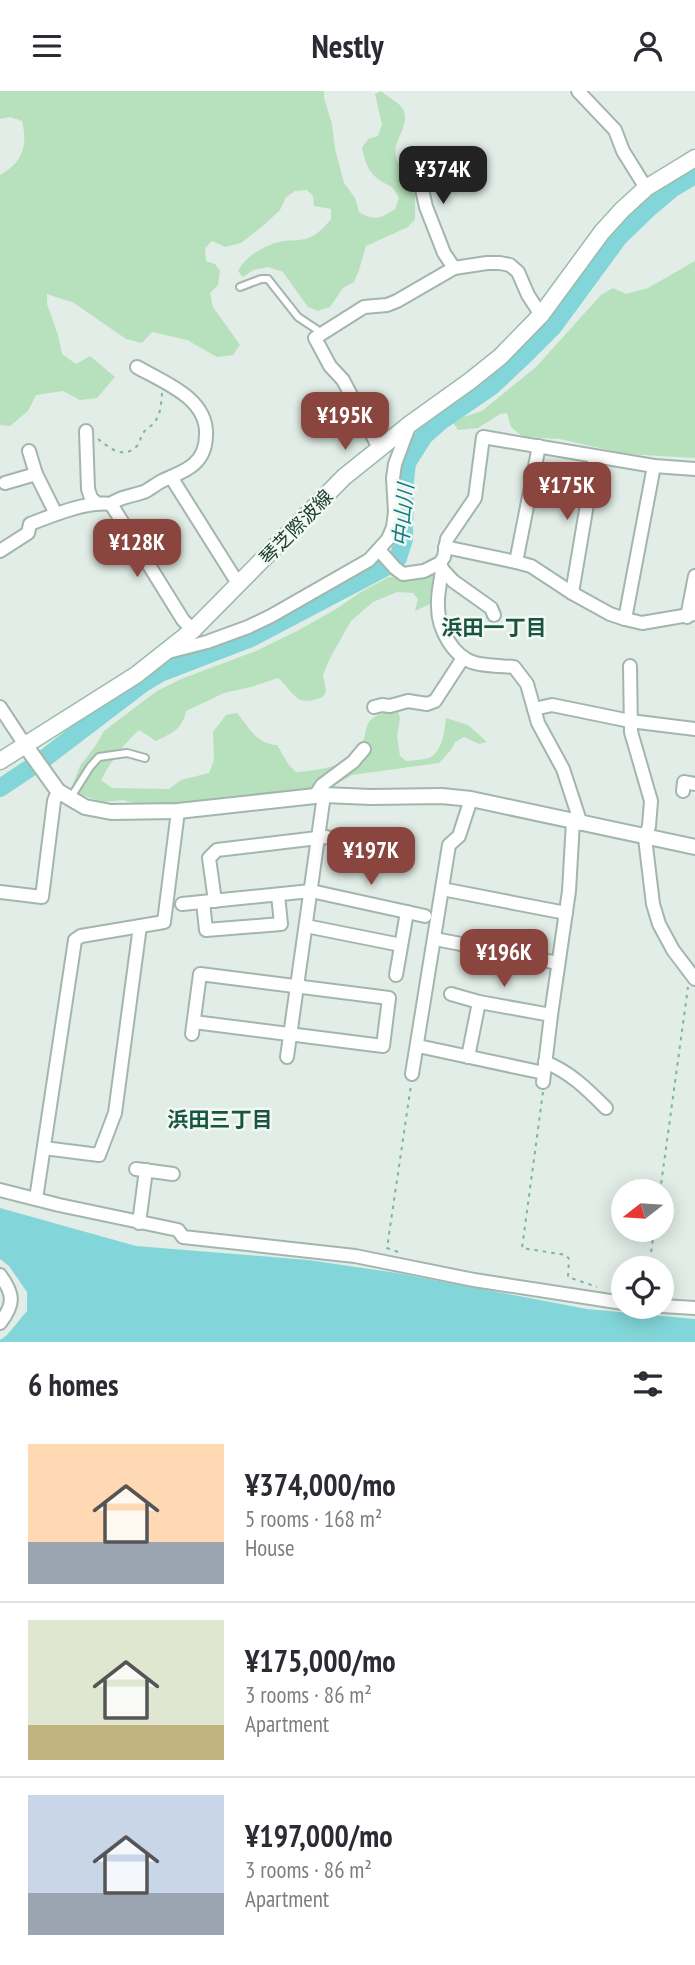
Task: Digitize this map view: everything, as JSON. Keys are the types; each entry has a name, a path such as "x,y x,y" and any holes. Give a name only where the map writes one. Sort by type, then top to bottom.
{"main road":[{"name":"琴芝際波線","path":"0,761 33,757 193,630 344,477 410,423 500,357 541,315 622,209 646,188 695,158"}],"street":[{"path":"578,91 615,130 623,151 646,188"},
{"path":"414,154 426,207 444,253 454,268"},
{"path":"379,448 343,380 330,366 315,338 365,307 397,301 454,268 487,263 510,265 518,272 541,315"},
{"path":"0,551 28,533 30,524 56,514 104,504 145,491 197,462 206,441 207,429 198,407 190,399 136,367"},
{"path":"387,558 395,512 395,464 410,423"},
{"path":"86,431 88,489 91,498 104,504 183,620 193,630"},
{"path":"544,1072 577,823 563,769 538,723 527,684 514,667 475,663 463,658 452,646 442,628 438,598 447,539 475,498 483,437 654,466 695,468"},
{"path":"516,562 539,446"},
{"path":"29,451 36,474 56,514"},
{"path":"572,593 596,457"},
{"path":"625,619 654,466"},
{"path":"5,483 36,474"},
{"path":"171,477 239,585"},
{"path":"445,547 531,566 610,614 642,624 691,616 695,576"},
{"path":"167,652 228,635 271,616 369,560 387,558 403,573 441,566"},
{"path":"441,566 453,580 491,608 494,615"},
{"path":"374,707 408,701 427,704 435,701 463,658"},
{"path":"630,666 631,732 651,800 649,827 645,838 653,904 659,924 673,950 694,978"},
{"path":"534,709 552,705 630,721 695,729"},
{"path":"0,707 33,757 64,795 85,807 103,811 178,811 320,795 442,796 471,799 695,847"},
{"path":"287,1057 318,839 322,785 354,762 364,749"},
{"path":"683,790 684,782 695,784"},
{"path":"0,892 42,897 54,801 64,795"},
{"path":"412,1074 449,845 459,837 471,799"},
{"path":"36,1199 75,940 81,936 164,922 178,811"},
{"path":"278,894 281,924 206,930 209,858 217,850 326,837 368,846"},
{"path":"442,889 565,913"},
{"path":"182,904 311,891 425,916"},
{"path":"396,975 407,912"},
{"path":"44,1148 99,1155 115,1113 140,926"},
{"path":"306,926 401,945"},
{"path":"435,939 558,963"},
{"path":"200,974 297,986 390,998 383,1046 290,1034 193,1028 200,974"},
{"path":"451,994 551,1015"},
{"path":"468,1057 479,1002"},
{"path":"418,1046 544,1072 559,1068 583,1084 606,1108"},
{"path":"139,1223 141,1170 173,1174"},
{"path":"0,1190 178,1230 183,1237 355,1256 474,1280 611,1301"},
{"path":"0,1275 9,1288 12,1302 8,1314 0,1323"},
{"path":"674,1307 695,1308"}],"lane":[{"path":"240,287 268,279 298,317 324,334"},
{"path":"64,795 99,757 127,753 145,758"}],"path":[{"path":"86,431 113,450 125,453 135,448 139,444 141,434 157,419 161,406 162,381"},
{"path":"662,1179 689,982 694,978"},
{"path":"544,1072 522,1248 566,1255 569,1259 568,1277 603,1290"},
{"path":"397,1252 387,1248 412,1074"}],"green space":[{"path":"0,91 324,91 344,183 355,198 359,212 374,218 382,217 395,209 399,198 392,187 371,172 362,148 368,139 378,136 382,125 375,94 381,91 403,109 404,126 396,149 396,158 411,176 415,219 408,227 366,246 354,282 343,288 330,307 318,311 308,307 283,272 268,267 253,270 243,277 238,271 246,260 264,248 283,241 309,238 331,219 331,209 314,206 313,196 307,190 295,191 286,197 280,210 241,243 225,247 212,241 205,248 206,261 215,264 220,271 218,285 210,293 213,307 240,345 233,355 217,357 187,340 152,332 142,343 126,339 74,303 47,294 47,304 62,354 76,364 90,356 115,377 97,398 80,400 63,391 36,395 28,411 10,426 0,425 0,175 19,159 24,138 22,121 10,117 0,119"},
{"path":"695,261 695,458 626,454 560,439 523,437 511,427 507,413 500,414 478,428 458,430 453,423 457,419 482,411 536,367 601,295 613,288 626,294 648,288"},
{"path":"433,574 436,584 432,603 415,611 418,599 413,593 397,592 373,602 351,621 323,675 326,691 323,697 301,700 278,678 224,693 186,711 179,727 156,741 139,730 118,753 101,780 112,788 169,789 181,780 209,773 214,760 213,732 226,715 237,713 264,742 277,745 296,772 311,771 343,762 361,746 370,721 384,713 398,710 400,719 397,736 400,756 406,761 426,759 437,751 442,741 446,718 468,725 487,742 479,744 464,737 455,742 439,763 352,775 331,787 319,783 305,793 182,806 138,804 123,800 103,802 79,794 73,784 80,766 104,731 157,691 181,679 256,651 299,630 389,577 408,578"}],"water":[{"path":"0,1208 136,1246 308,1260 397,1273 611,1311 611,1319 695,1319 695,1342 0,1342 27,1311 27,1292 9,1266 0,1259"}],"waterway":[{"name":"中山川","path":"0,788 160,673 251,638 398,558 404,539 407,463 424,436 492,386 525,355 553,327 619,237 673,188 695,175"}],"district":[{"name":"浜田一丁目","path":"494,627"},
{"name":"浜田三丁目","path":"220,1119"}]}
